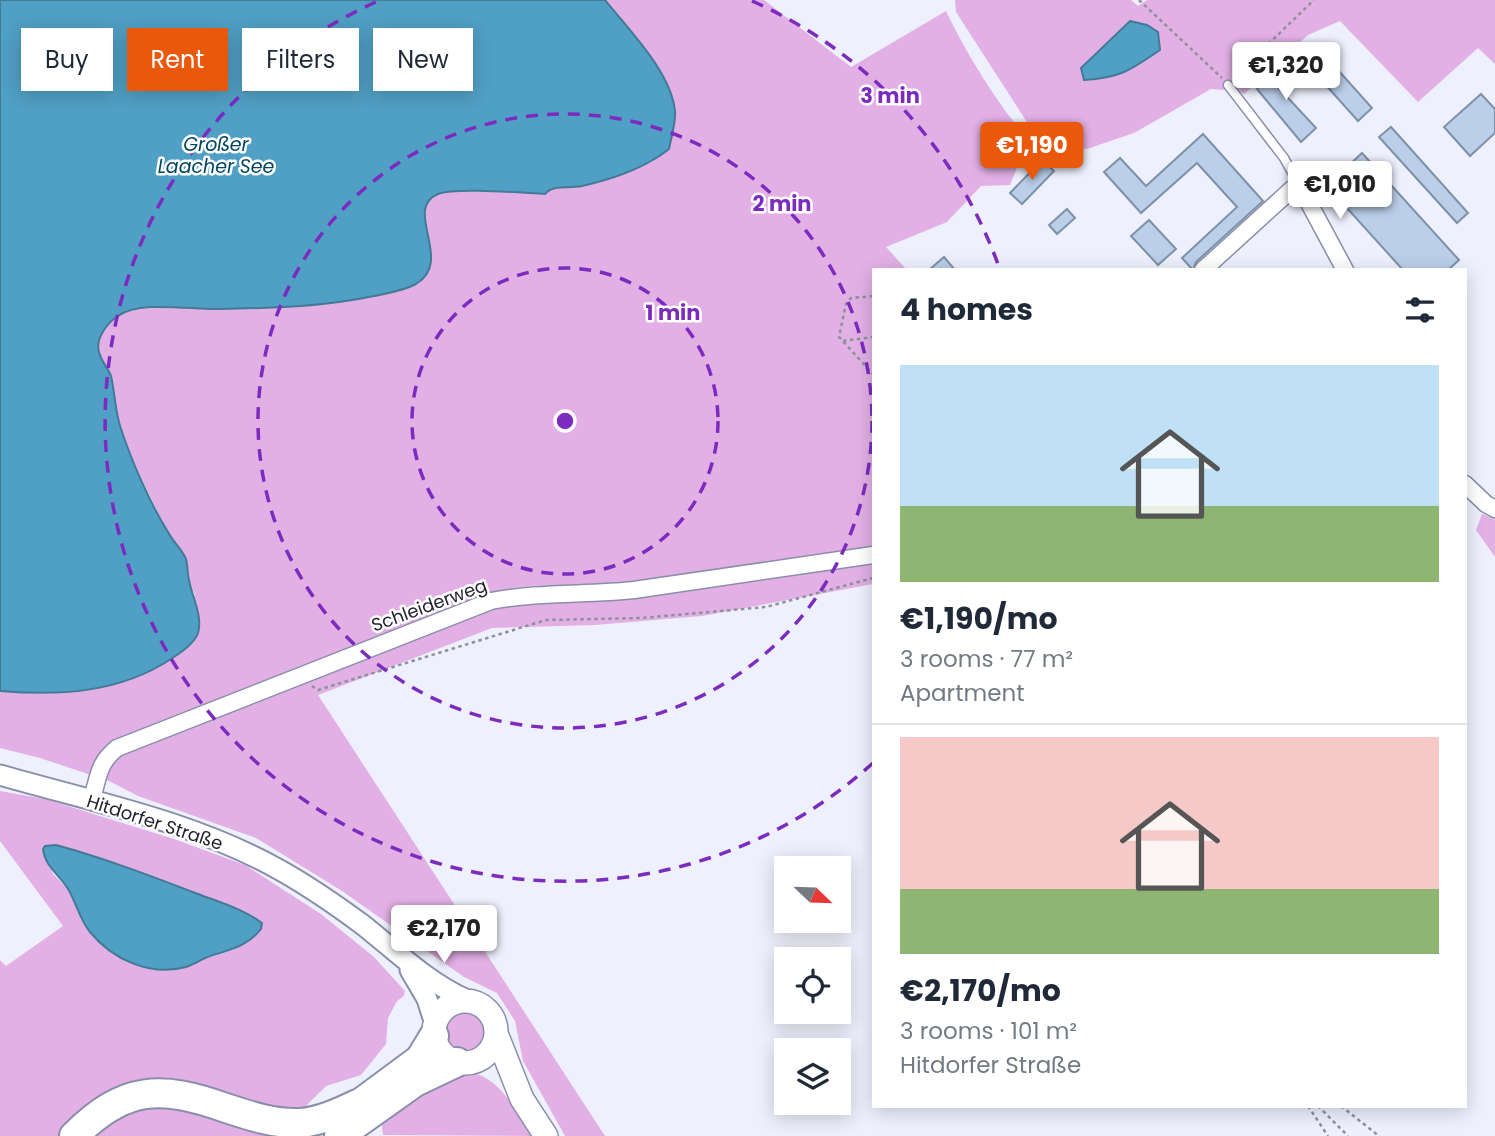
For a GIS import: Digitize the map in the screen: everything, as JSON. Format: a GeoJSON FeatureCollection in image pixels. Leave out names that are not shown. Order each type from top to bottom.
{"type":"FeatureCollection","features":[{"type":"Feature","properties":{"kind":"highway"},"geometry":{"type":"LineString","coordinates":[[339,1136],[420,1059],[435,1030]]}},
{"type":"Feature","properties":{"kind":"highway"},"geometry":{"type":"LineString","coordinates":[[314,1136],[415,1082],[465,1062]]}},
{"type":"Feature","properties":{"kind":"highway"},"geometry":{"type":"LineString","coordinates":[[74,1136],[103,1109],[132,1097],[161,1092],[192,1096],[247,1115],[299,1123],[324,1119],[373,1104]]}},
{"type":"Feature","properties":{"kind":"highway"},"geometry":{"type":"LineString","coordinates":[[373,1104],[378,1136]]}},
{"type":"Feature","properties":{"kind":"main road"},"geometry":{"type":"LineString","coordinates":[[522,1099],[493,1073],[442,1053],[435,1030],[443,1009],[458,1001],[467,1000],[477,1002],[492,1015],[497,1036],[522,1099],[546,1136]]}},
{"type":"Feature","properties":{"kind":"main road"},"geometry":{"type":"LineString","coordinates":[[465,1062],[489,1053],[497,1036]]}},
{"type":"Feature","properties":{"kind":"street"},"geometry":{"type":"LineString","coordinates":[[1205,268],[1292,189],[1302,190],[1344,268]]}},
{"type":"Feature","properties":{"kind":"street"},"geometry":{"type":"LineString","coordinates":[[1467,486],[1495,509]]}},
{"type":"Feature","properties":{"kind":"street","name":"Schleiderweg"},"geometry":{"type":"LineString","coordinates":[[92,801],[100,767],[117,748],[491,601],[528,594],[597,594],[634,590],[872,555]]}},
{"type":"Feature","properties":{"kind":"street","name":"Hitdorfer Straße"},"geometry":{"type":"LineString","coordinates":[[0,775],[201,833],[260,860],[346,913],[403,960],[441,987],[467,1000]]}},
{"type":"Feature","properties":{"kind":"street","name":"Hitdorfer Straße"},"geometry":{"type":"LineString","coordinates":[[403,960],[427,999],[435,1030]]}},
{"type":"Feature","properties":{"kind":"lane"},"geometry":{"type":"LineString","coordinates":[[1228,85],[1284,158],[1302,190]]}},
{"type":"Feature","properties":{"kind":"path"},"geometry":{"type":"LineString","coordinates":[[1139,0],[1228,85],[1236,74],[1314,0]]}},
{"type":"Feature","properties":{"kind":"path"},"geometry":{"type":"LineString","coordinates":[[872,296],[851,298],[846,304],[839,337],[872,373]]}},
{"type":"Feature","properties":{"kind":"path"},"geometry":{"type":"LineString","coordinates":[[843,341],[872,337]]}},
{"type":"Feature","properties":{"kind":"path"},"geometry":{"type":"LineString","coordinates":[[298,677],[318,690],[546,620],[640,618],[766,607],[872,578]]}},
{"type":"Feature","properties":{"kind":"path"},"geometry":{"type":"LineString","coordinates":[[1309,1108],[1328,1136]]}},
{"type":"Feature","properties":{"kind":"path"},"geometry":{"type":"LineString","coordinates":[[1320,1108],[1348,1136]]}},
{"type":"Feature","properties":{"kind":"path"},"geometry":{"type":"LineString","coordinates":[[1344,1108],[1379,1136]]}},
{"type":"Feature","properties":{"kind":"shaded area"},"geometry":{"type":"Polygon","coordinates":[[[605,0],[764,0],[851,67],[946,11],[983,78],[1028,140],[1010,185],[981,186],[947,222],[886,247],[905,268],[872,268],[872,584],[702,616],[595,625],[492,628],[318,695],[605,1136],[565,1136],[523,1061],[515,1021],[497,993],[464,977],[342,891],[256,838],[138,796],[109,781],[0,748],[0,691],[43,694],[195,595],[189,581],[187,561],[168,533],[120,427],[110,375],[98,351],[99,338],[108,325],[120,314],[137,309],[174,306],[215,309],[328,304],[355,300],[431,256],[423,212],[427,202],[435,195],[455,191],[545,194],[557,188],[600,181],[654,161],[655,63],[605,0]]]}},
{"type":"Feature","properties":{"kind":"shaded area"},"geometry":{"type":"Polygon","coordinates":[[[955,0],[1131,0],[1138,6],[1147,0],[1495,0],[1495,64],[1478,48],[1418,102],[1340,21],[1308,35],[1244,94],[1239,91],[1211,89],[1134,133],[1087,149],[1070,149],[1050,142],[1032,130],[956,12],[955,0]]]}},
{"type":"Feature","properties":{"kind":"shaded area"},"geometry":{"type":"Polygon","coordinates":[[[1482,514],[1495,519],[1495,557],[1476,530],[1482,514]]]}},
{"type":"Feature","properties":{"kind":"shaded area"},"geometry":{"type":"Polygon","coordinates":[[[0,791],[45,799],[174,839],[245,865],[321,914],[374,957],[405,991],[388,1018],[386,1044],[361,1075],[326,1086],[300,1112],[213,1095],[78,1116],[58,1136],[0,1136],[0,960],[6,966],[63,926],[0,841],[0,791]],[[56,845],[45,846],[43,849],[53,874],[67,888],[90,932],[140,966],[177,969],[195,964],[233,950],[250,939],[262,923],[247,914],[182,888],[56,845]]]}},
{"type":"Feature","properties":{"kind":"shaded area"},"geometry":{"type":"Polygon","coordinates":[[[464,1009],[480,1016],[487,1032],[480,1048],[464,1055],[448,1048],[441,1032],[448,1016],[464,1009]]]}},
{"type":"Feature","properties":{"kind":"shaded area"},"geometry":{"type":"Polygon","coordinates":[[[449,1073],[474,1073],[498,1087],[511,1102],[531,1136],[383,1135],[381,1118],[449,1073]]]}},
{"type":"Feature","properties":{"kind":"shaded area"},"geometry":{"type":"Polygon","coordinates":[[[156,1099],[300,1136],[83,1136],[156,1099]]]}},
{"type":"Feature","properties":{"kind":"water","name":"Großer Laacher See"},"geometry":{"type":"Polygon","coordinates":[[[0,0],[605,0],[637,38],[666,81],[675,111],[669,149],[639,168],[617,176],[582,186],[552,189],[545,194],[474,191],[438,194],[428,201],[425,211],[431,249],[427,274],[416,284],[390,293],[336,303],[297,306],[139,308],[118,316],[110,323],[100,337],[98,347],[111,376],[119,423],[148,495],[186,559],[198,613],[198,633],[187,648],[171,659],[131,679],[88,690],[67,692],[0,691],[0,0]]]}},
{"type":"Feature","properties":{"kind":"water"},"geometry":{"type":"Polygon","coordinates":[[[1130,21],[1147,25],[1158,32],[1160,50],[1125,72],[1084,80],[1081,68],[1130,21]]]}},
{"type":"Feature","properties":{"kind":"water"},"geometry":{"type":"Polygon","coordinates":[[[56,845],[231,906],[262,923],[261,929],[242,944],[186,967],[159,970],[133,963],[109,950],[87,927],[68,889],[49,866],[44,855],[45,846],[56,845]]]}},
{"type":"Feature","properties":{"kind":"building"},"geometry":{"type":"Polygon","coordinates":[[[1290,58],[1298,66],[1277,86],[1316,128],[1301,142],[1257,89],[1290,58]]]}},
{"type":"Feature","properties":{"kind":"building"},"geometry":{"type":"Polygon","coordinates":[[[1329,60],[1372,108],[1358,121],[1315,73],[1329,60]]]}},
{"type":"Feature","properties":{"kind":"building"},"geometry":{"type":"Polygon","coordinates":[[[1481,94],[1495,109],[1495,133],[1470,156],[1444,127],[1481,94]]]}},
{"type":"Feature","properties":{"kind":"building"},"geometry":{"type":"Polygon","coordinates":[[[1391,127],[1468,213],[1457,223],[1379,137],[1391,127]]]}},
{"type":"Feature","properties":{"kind":"building"},"geometry":{"type":"Polygon","coordinates":[[[1203,134],[1263,201],[1191,268],[1182,258],[1237,207],[1197,163],[1141,213],[1104,172],[1120,158],[1146,186],[1203,134]]]}},
{"type":"Feature","properties":{"kind":"building"},"geometry":{"type":"Polygon","coordinates":[[[1362,153],[1459,260],[1450,268],[1401,268],[1327,186],[1362,153]]]}},
{"type":"Feature","properties":{"kind":"building"},"geometry":{"type":"Polygon","coordinates":[[[1042,160],[1054,171],[1022,204],[1010,193],[1042,160]]]}},
{"type":"Feature","properties":{"kind":"building"},"geometry":{"type":"Polygon","coordinates":[[[1067,209],[1075,218],[1057,234],[1049,225],[1067,209]]]}},
{"type":"Feature","properties":{"kind":"building"},"geometry":{"type":"Polygon","coordinates":[[[1149,220],[1176,249],[1158,265],[1131,236],[1149,220]]]}},
{"type":"Feature","properties":{"kind":"building"},"geometry":{"type":"Polygon","coordinates":[[[944,257],[953,268],[931,268],[944,257]]]}}]}
